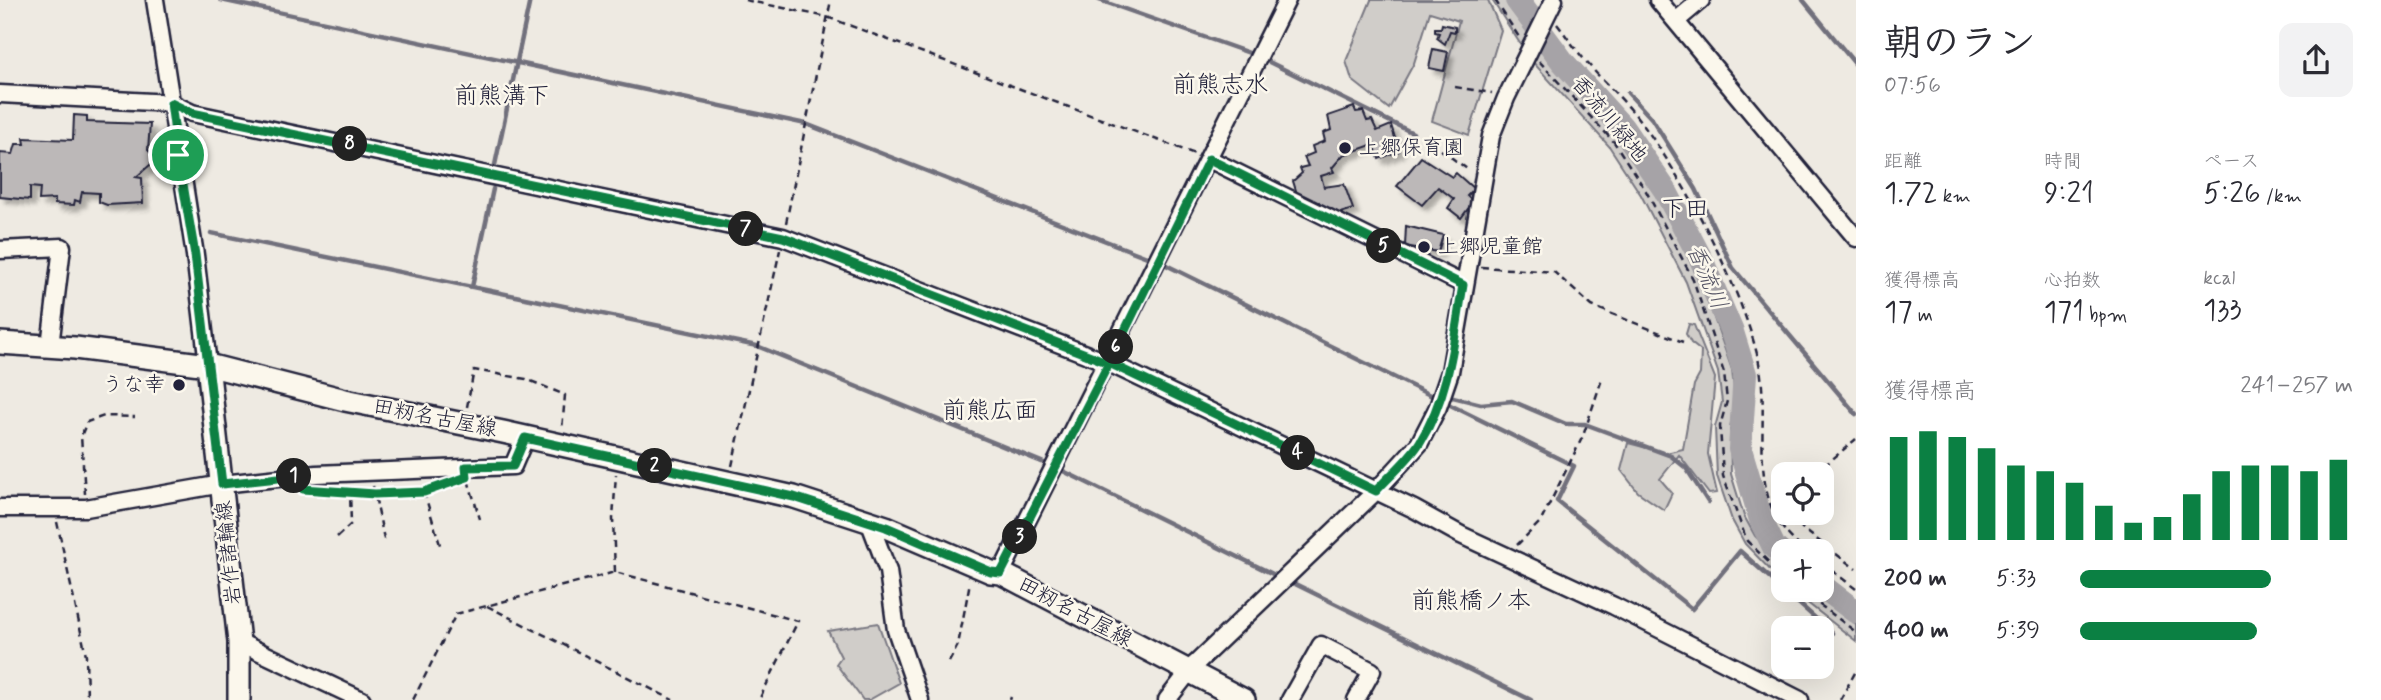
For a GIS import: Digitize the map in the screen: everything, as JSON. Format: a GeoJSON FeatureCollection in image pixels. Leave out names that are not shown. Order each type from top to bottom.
{"type":"FeatureCollection","features":[{"type":"Feature","properties":{"kind":"main road","name":"田籾名古屋線"},"geometry":{"type":"LineString","coordinates":[[0,343],[50,346],[208,365],[345,400],[794,497],[869,521],[991,572],[1001,573],[1244,700]]}},
{"type":"Feature","properties":{"kind":"main road","name":"岩作諸輪線"},"geometry":{"type":"LineString","coordinates":[[208,365],[239,642],[239,700]]}},
{"type":"Feature","properties":{"kind":"street"},"geometry":{"type":"LineString","coordinates":[[155,0],[208,365]]}},
{"type":"Feature","properties":{"kind":"street"},"geometry":{"type":"LineString","coordinates":[[1001,573],[1109,363],[1287,0]]}},
{"type":"Feature","properties":{"kind":"street"},"geometry":{"type":"LineString","coordinates":[[1658,0],[1856,238]]}},
{"type":"Feature","properties":{"kind":"street"},"geometry":{"type":"LineString","coordinates":[[1676,21],[1701,0]]}},
{"type":"Feature","properties":{"kind":"street"},"geometry":{"type":"LineString","coordinates":[[1167,700],[1188,671],[1376,491],[1419,444],[1438,407],[1450,372],[1481,179],[1491,136],[1548,10]]}},
{"type":"Feature","properties":{"kind":"street"},"geometry":{"type":"LineString","coordinates":[[0,94],[171,103],[192,113],[783,237],[1109,363],[1800,700]]}},
{"type":"Feature","properties":{"kind":"street"},"geometry":{"type":"LineString","coordinates":[[1209,159],[1463,285]]}},
{"type":"Feature","properties":{"kind":"street"},"geometry":{"type":"LineString","coordinates":[[0,250],[62,247],[50,346]]}},
{"type":"Feature","properties":{"kind":"street"},"geometry":{"type":"LineString","coordinates":[[0,508],[86,508],[222,484],[297,476],[513,466],[525,438]]}},
{"type":"Feature","properties":{"kind":"street"},"geometry":{"type":"LineString","coordinates":[[869,521],[888,572],[896,630],[920,700]]}},
{"type":"Feature","properties":{"kind":"street"},"geometry":{"type":"LineString","coordinates":[[239,642],[362,700]]}},
{"type":"Feature","properties":{"kind":"street"},"geometry":{"type":"LineString","coordinates":[[1290,700],[1321,645],[1373,671],[1356,700]]}},
{"type":"Feature","properties":{"kind":"path"},"geometry":{"type":"LineString","coordinates":[[745,0],[827,17],[1209,159]]}},
{"type":"Feature","properties":{"kind":"path"},"geometry":{"type":"LineString","coordinates":[[728,483],[760,350],[831,0]]}},
{"type":"Feature","properties":{"kind":"path","name":"香流川緑地"},"geometry":{"type":"LineString","coordinates":[[1495,0],[1528,50],[1614,142],[1646,191],[1693,279],[1724,373],[1727,401],[1720,426],[1723,476],[1747,541],[1771,564]]}},
{"type":"Feature","properties":{"kind":"path"},"geometry":{"type":"LineString","coordinates":[[1548,10],[1654,141],[1676,175],[1739,303],[1757,352],[1763,385],[1760,451],[1776,522],[1790,539]]}},
{"type":"Feature","properties":{"kind":"path"},"geometry":{"type":"LineString","coordinates":[[1455,87],[1476,88],[1506,98]]}},
{"type":"Feature","properties":{"kind":"path"},"geometry":{"type":"LineString","coordinates":[[1441,150],[1481,179]]}},
{"type":"Feature","properties":{"kind":"path"},"geometry":{"type":"LineString","coordinates":[[1467,266],[1554,272],[1592,306],[1683,342]]}},
{"type":"Feature","properties":{"kind":"path"},"geometry":{"type":"LineString","coordinates":[[463,424],[474,370],[526,379],[565,395],[560,445]]}},
{"type":"Feature","properties":{"kind":"path"},"geometry":{"type":"LineString","coordinates":[[1507,555],[1541,521],[1583,436],[1602,379]]}},
{"type":"Feature","properties":{"kind":"path"},"geometry":{"type":"LineString","coordinates":[[86,508],[81,436],[87,422],[104,416],[135,416]]}},
{"type":"Feature","properties":{"kind":"path"},"geometry":{"type":"LineString","coordinates":[[1829,462],[1856,439]]}},
{"type":"Feature","properties":{"kind":"path"},"geometry":{"type":"LineString","coordinates":[[615,572],[613,519],[618,457]]}},
{"type":"Feature","properties":{"kind":"path"},"geometry":{"type":"LineString","coordinates":[[466,467],[480,519]]}},
{"type":"Feature","properties":{"kind":"path"},"geometry":{"type":"LineString","coordinates":[[372,472],[385,544]]}},
{"type":"Feature","properties":{"kind":"path"},"geometry":{"type":"LineString","coordinates":[[297,476],[303,489],[375,494],[424,492],[441,484]]}},
{"type":"Feature","properties":{"kind":"path"},"geometry":{"type":"LineString","coordinates":[[337,537],[351,524],[350,492]]}},
{"type":"Feature","properties":{"kind":"path"},"geometry":{"type":"LineString","coordinates":[[424,492],[441,548]]}},
{"type":"Feature","properties":{"kind":"path"},"geometry":{"type":"LineString","coordinates":[[54,508],[86,655],[87,700]]}},
{"type":"Feature","properties":{"kind":"path"},"geometry":{"type":"LineString","coordinates":[[1800,525],[1856,569]]}},
{"type":"Feature","properties":{"kind":"path"},"geometry":{"type":"LineString","coordinates":[[949,662],[958,645],[970,589],[970,562]]}},
{"type":"Feature","properties":{"kind":"path"},"geometry":{"type":"LineString","coordinates":[[413,700],[456,614],[615,572],[797,621],[759,700]]}},
{"type":"Feature","properties":{"kind":"path"},"geometry":{"type":"LineString","coordinates":[[1834,572],[1856,589]]}},
{"type":"Feature","properties":{"kind":"path"},"geometry":{"type":"LineString","coordinates":[[1816,602],[1856,632]]}},
{"type":"Feature","properties":{"kind":"path"},"geometry":{"type":"LineString","coordinates":[[487,606],[673,700]]}},
{"type":"Feature","properties":{"kind":"path"},"geometry":{"type":"LineString","coordinates":[[1840,700],[1856,671]]}},
{"type":"Feature","properties":{"kind":"shaded area"},"geometry":{"type":"Polygon","coordinates":[[[1371,0],[1488,0],[1501,30],[1469,135],[1432,121],[1459,21],[1430,12],[1414,63],[1389,109],[1352,80],[1346,61],[1371,0]]]}},
{"type":"Feature","properties":{"kind":"shaded area"},"geometry":{"type":"Polygon","coordinates":[[[1492,0],[1506,0],[1540,46],[1619,137],[1653,188],[1700,278],[1732,370],[1735,400],[1730,428],[1731,474],[1744,516],[1755,536],[1771,552],[1771,571],[1745,544],[1732,520],[1717,476],[1715,427],[1722,402],[1718,372],[1686,282],[1641,195],[1609,146],[1530,59],[1492,0]]]}},
{"type":"Feature","properties":{"kind":"shaded area"},"geometry":{"type":"Polygon","coordinates":[[[1689,324],[1694,325],[1715,378],[1708,454],[1717,493],[1709,494],[1679,455],[1660,479],[1672,493],[1664,510],[1638,492],[1621,470],[1628,443],[1666,453],[1683,449],[1694,385],[1700,374],[1701,351],[1691,343],[1686,334],[1689,324]]]}},
{"type":"Feature","properties":{"kind":"shaded area"},"geometry":{"type":"Polygon","coordinates":[[[1806,602],[1827,602],[1856,624],[1856,641],[1834,624],[1834,616],[1824,616],[1806,602]]]}},
{"type":"Feature","properties":{"kind":"shaded area"},"geometry":{"type":"Polygon","coordinates":[[[878,623],[899,683],[869,700],[863,700],[836,664],[841,657],[828,631],[878,623]]]}},
{"type":"Feature","properties":{"kind":"building"},"geometry":{"type":"Polygon","coordinates":[[[1442,24],[1455,27],[1455,32],[1450,31],[1445,44],[1437,38],[1439,33],[1435,32],[1435,28],[1441,28],[1442,24]]]}},
{"type":"Feature","properties":{"kind":"building"},"geometry":{"type":"Polygon","coordinates":[[[1433,49],[1448,52],[1444,71],[1429,68],[1433,49]]]}},
{"type":"Feature","properties":{"kind":"building"},"geometry":{"type":"Polygon","coordinates":[[[1354,107],[1356,112],[1363,111],[1367,121],[1372,120],[1377,131],[1391,125],[1399,151],[1379,159],[1374,144],[1343,155],[1332,168],[1334,172],[1321,176],[1324,187],[1344,184],[1353,209],[1334,215],[1330,208],[1321,210],[1319,202],[1311,205],[1308,198],[1298,197],[1293,181],[1302,173],[1300,168],[1308,166],[1304,157],[1314,153],[1312,146],[1325,141],[1323,133],[1331,130],[1328,116],[1354,107]]]}},
{"type":"Feature","properties":{"kind":"building"},"geometry":{"type":"Polygon","coordinates":[[[74,115],[87,116],[87,122],[150,124],[148,150],[157,159],[136,177],[142,178],[143,203],[107,205],[99,202],[99,193],[82,192],[80,202],[75,200],[74,205],[55,204],[55,199],[39,200],[40,188],[30,187],[30,200],[0,197],[0,153],[13,154],[16,144],[25,144],[24,138],[73,140],[74,115]]]}},
{"type":"Feature","properties":{"kind":"building"},"geometry":{"type":"Polygon","coordinates":[[[1421,157],[1452,177],[1456,173],[1474,189],[1467,196],[1472,201],[1461,218],[1448,208],[1454,199],[1438,187],[1422,205],[1397,186],[1421,157]]]}},
{"type":"Feature","properties":{"kind":"building"},"geometry":{"type":"Polygon","coordinates":[[[1406,226],[1443,235],[1438,252],[1405,246],[1406,226]]]}},
{"type":"Feature","properties":{"kind":"waterway"},"geometry":{"type":"LineString","coordinates":[[221,0],[806,124],[1152,259]]}},
{"type":"Feature","properties":{"kind":"waterway"},"geometry":{"type":"LineString","coordinates":[[495,165],[530,0]]}},
{"type":"Feature","properties":{"kind":"waterway"},"geometry":{"type":"LineString","coordinates":[[1099,0],[1255,55]]}},
{"type":"Feature","properties":{"kind":"waterway","name":"香流川"},"geometry":{"type":"LineString","coordinates":[[1517,0],[1563,62],[1622,127],[1665,190],[1701,259],[1732,332],[1745,374],[1740,449],[1761,520],[1771,541]]}},
{"type":"Feature","properties":{"kind":"waterway"},"geometry":{"type":"LineString","coordinates":[[1803,0],[1856,65]]}},
{"type":"Feature","properties":{"kind":"waterway"},"geometry":{"type":"LineString","coordinates":[[1263,59],[1413,133]]}},
{"type":"Feature","properties":{"kind":"waterway"},"geometry":{"type":"LineString","coordinates":[[1628,93],[1652,119],[1696,189],[1733,268],[1856,414]]}},
{"type":"Feature","properties":{"kind":"waterway"},"geometry":{"type":"LineString","coordinates":[[472,287],[493,189]]}},
{"type":"Feature","properties":{"kind":"waterway"},"geometry":{"type":"LineString","coordinates":[[211,233],[757,346],[1049,465]]}},
{"type":"Feature","properties":{"kind":"waterway"},"geometry":{"type":"LineString","coordinates":[[1160,262],[1574,466],[1557,501],[1692,609],[1740,551],[1813,616]]}},
{"type":"Feature","properties":{"kind":"waterway"},"geometry":{"type":"LineString","coordinates":[[1444,400],[1453,397],[1481,404],[1512,401],[1566,424],[1585,424],[1671,456],[1686,468],[1708,502]]}},
{"type":"Feature","properties":{"kind":"waterway"},"geometry":{"type":"LineString","coordinates":[[1057,468],[1279,577]]}},
{"type":"Feature","properties":{"kind":"waterway"},"geometry":{"type":"LineString","coordinates":[[1287,580],[1531,700]]}},
{"type":"Feature","properties":{"kind":"waterway","name":"香流川"},"geometry":{"type":"LineString","coordinates":[[1834,595],[1856,612]]}},
{"type":"Feature","properties":{"kind":"place","name":"上郷保育園"},"geometry":{"type":"Point","coordinates":[1345,148]}},
{"type":"Feature","properties":{"kind":"place","name":"上郷児童館"},"geometry":{"type":"Point","coordinates":[1424,247]}},
{"type":"Feature","properties":{"kind":"place","name":"うな幸"},"geometry":{"type":"Point","coordinates":[179,385]}},
{"type":"Feature","properties":{"kind":"district","name":"前熊志水"},"geometry":{"type":"Point","coordinates":[1220,85]}},
{"type":"Feature","properties":{"kind":"district","name":"前熊溝下"},"geometry":{"type":"Point","coordinates":[502,96]}},
{"type":"Feature","properties":{"kind":"district","name":"下田"},"geometry":{"type":"Point","coordinates":[1685,209]}},
{"type":"Feature","properties":{"kind":"district","name":"前熊広面"},"geometry":{"type":"Point","coordinates":[990,411]}},
{"type":"Feature","properties":{"kind":"district","name":"前熊橋ノ本"},"geometry":{"type":"Point","coordinates":[1471,601]}},
{"type":"Feature","properties":{"kind":"route"},"geometry":{"type":"LineString","coordinates":[[178,155],[171,103],[192,113],[323,138],[783,237],[1109,363],[1209,159],[1463,285],[1450,372],[1438,407],[1419,444],[1376,491],[1109,363],[1001,573],[991,572],[886,527],[794,497],[525,438],[513,466],[466,467],[467,477],[429,488],[424,492],[375,494],[303,489],[297,476],[222,484],[195,255],[178,155]]}}]}
